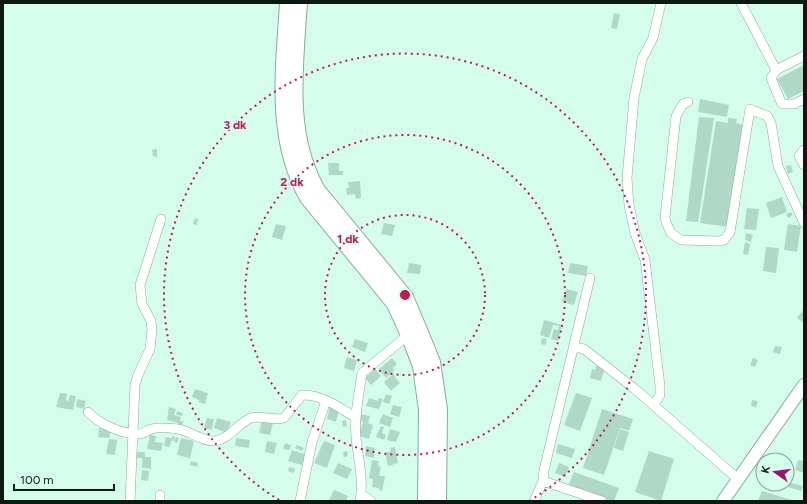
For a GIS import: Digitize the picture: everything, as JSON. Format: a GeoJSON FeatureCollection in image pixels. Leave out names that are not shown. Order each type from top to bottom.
{"type":"FeatureCollection","features":[{"type":"Feature","properties":{"kind":"highway"},"geometry":{"type":"LineString","coordinates":[[287,3],[282,106],[283,128],[293,169],[307,198],[394,304],[408,335],[420,366],[426,410],[425,501]]}},
{"type":"Feature","properties":{"kind":"highway"},"geometry":{"type":"LineString","coordinates":[[300,3],[296,106],[297,127],[304,160],[309,175],[318,190],[406,297],[433,362],[440,409],[439,501]]}},
{"type":"Feature","properties":{"kind":"main road"},"geometry":{"type":"LineString","coordinates":[[723,501],[804,385]]}},
{"type":"Feature","properties":{"kind":"street"},"geometry":{"type":"LineString","coordinates":[[654,405],[660,395],[660,386],[644,260],[635,233],[629,205],[627,178],[634,98],[642,59],[653,38],[661,3]]}},
{"type":"Feature","properties":{"kind":"street"},"geometry":{"type":"LineString","coordinates":[[741,3],[776,70]]}},
{"type":"Feature","properties":{"kind":"street"},"geometry":{"type":"LineString","coordinates":[[804,56],[776,70],[771,78],[781,102],[788,106],[804,99]]}},
{"type":"Feature","properties":{"kind":"street"},"geometry":{"type":"LineString","coordinates":[[688,102],[683,104],[676,116],[664,217],[671,233],[681,240],[719,241],[724,240],[727,237],[730,232],[750,109],[766,116],[771,123],[778,166],[804,223]]}},
{"type":"Feature","properties":{"kind":"street"},"geometry":{"type":"LineString","coordinates":[[804,150],[799,156],[804,165]]}},
{"type":"Feature","properties":{"kind":"street"},"geometry":{"type":"LineString","coordinates":[[130,501],[135,385],[150,349],[152,330],[151,322],[142,304],[140,285],[161,219]]}},
{"type":"Feature","properties":{"kind":"street"},"geometry":{"type":"LineString","coordinates":[[534,501],[543,481],[544,470],[590,278]]}},
{"type":"Feature","properties":{"kind":"street"},"geometry":{"type":"LineString","coordinates":[[371,501],[361,498],[361,467],[356,437],[355,417],[362,373],[408,335]]}},
{"type":"Feature","properties":{"kind":"street"},"geometry":{"type":"LineString","coordinates":[[574,347],[584,349],[654,405],[739,480]]}},
{"type":"Feature","properties":{"kind":"street"},"geometry":{"type":"LineString","coordinates":[[88,412],[92,416],[119,431],[137,434],[155,428],[175,428],[187,430],[206,440],[215,441],[224,438],[245,421],[253,418],[284,418],[302,395],[313,396],[326,401],[355,417]]}},
{"type":"Feature","properties":{"kind":"street"},"geometry":{"type":"LineString","coordinates":[[300,501],[312,442],[326,401]]}},
{"type":"Feature","properties":{"kind":"street"},"geometry":{"type":"LineString","coordinates":[[543,481],[580,497],[602,501]]}},
{"type":"Feature","properties":{"kind":"building"},"geometry":{"type":"Polygon","coordinates":[[[614,13],[620,14],[617,29],[611,28],[614,13]]]}},
{"type":"Feature","properties":{"kind":"building"},"geometry":{"type":"Polygon","coordinates":[[[804,65],[804,91],[788,99],[777,79],[804,65]]]}},
{"type":"Feature","properties":{"kind":"building"},"geometry":{"type":"Polygon","coordinates":[[[700,99],[729,105],[727,117],[698,112],[700,99]]]}},
{"type":"Feature","properties":{"kind":"building"},"geometry":{"type":"Polygon","coordinates":[[[699,117],[714,118],[698,222],[686,221],[699,117]]]}},
{"type":"Feature","properties":{"kind":"building"},"geometry":{"type":"Polygon","coordinates":[[[728,118],[737,119],[736,123],[744,125],[728,227],[700,223],[716,121],[728,123],[728,118]]]}},
{"type":"Feature","properties":{"kind":"building"},"geometry":{"type":"Polygon","coordinates":[[[157,149],[157,157],[153,156],[152,150],[157,149]]]}},
{"type":"Feature","properties":{"kind":"building"},"geometry":{"type":"Polygon","coordinates":[[[328,163],[339,163],[339,171],[343,171],[343,175],[329,175],[328,163]]]}},
{"type":"Feature","properties":{"kind":"building"},"geometry":{"type":"Polygon","coordinates":[[[791,165],[793,172],[788,174],[786,166],[791,165]]]}},
{"type":"Feature","properties":{"kind":"building"},"geometry":{"type":"Polygon","coordinates":[[[360,181],[361,198],[356,199],[355,194],[347,195],[346,188],[349,188],[348,182],[360,181]]]}},
{"type":"Feature","properties":{"kind":"building"},"geometry":{"type":"Polygon","coordinates":[[[782,197],[787,212],[771,218],[766,203],[782,197]]]}},
{"type":"Feature","properties":{"kind":"building"},"geometry":{"type":"Polygon","coordinates":[[[747,208],[759,209],[756,230],[744,229],[747,208]]]}},
{"type":"Feature","properties":{"kind":"building"},"geometry":{"type":"Polygon","coordinates":[[[791,212],[793,215],[788,218],[786,214],[791,212]]]}},
{"type":"Feature","properties":{"kind":"building"},"geometry":{"type":"Polygon","coordinates":[[[195,218],[198,219],[197,225],[193,224],[195,218]]]}},
{"type":"Feature","properties":{"kind":"building"},"geometry":{"type":"Polygon","coordinates":[[[384,223],[395,225],[392,236],[381,234],[384,223]]]}},
{"type":"Feature","properties":{"kind":"building"},"geometry":{"type":"Polygon","coordinates":[[[276,224],[286,226],[282,240],[272,237],[276,224]]]}},
{"type":"Feature","properties":{"kind":"building"},"geometry":{"type":"Polygon","coordinates":[[[788,224],[801,226],[797,252],[784,250],[788,224]]]}},
{"type":"Feature","properties":{"kind":"building"},"geometry":{"type":"Polygon","coordinates":[[[746,233],[753,235],[751,242],[745,240],[746,233]]]}},
{"type":"Feature","properties":{"kind":"building"},"geometry":{"type":"Polygon","coordinates":[[[745,242],[750,244],[748,255],[743,254],[745,242]]]}},
{"type":"Feature","properties":{"kind":"building"},"geometry":{"type":"Polygon","coordinates":[[[766,247],[779,248],[776,273],[763,271],[766,247]]]}},
{"type":"Feature","properties":{"kind":"building"},"geometry":{"type":"Polygon","coordinates":[[[409,263],[421,265],[420,274],[407,273],[409,263]]]}},
{"type":"Feature","properties":{"kind":"building"},"geometry":{"type":"Polygon","coordinates":[[[570,263],[588,266],[586,276],[568,273],[570,263]]]}},
{"type":"Feature","properties":{"kind":"building"},"geometry":{"type":"Polygon","coordinates":[[[566,289],[578,292],[574,305],[562,302],[566,289]]]}},
{"type":"Feature","properties":{"kind":"building"},"geometry":{"type":"Polygon","coordinates":[[[804,309],[804,323],[797,318],[804,309]]]}},
{"type":"Feature","properties":{"kind":"building"},"geometry":{"type":"Polygon","coordinates":[[[544,320],[562,325],[558,341],[551,339],[554,329],[558,330],[559,326],[553,325],[549,338],[540,335],[544,320]]]}},
{"type":"Feature","properties":{"kind":"building"},"geometry":{"type":"Polygon","coordinates":[[[542,338],[547,339],[545,345],[541,344],[542,338]]]}},
{"type":"Feature","properties":{"kind":"building"},"geometry":{"type":"Polygon","coordinates":[[[355,339],[368,343],[365,352],[352,347],[355,339]]]}},
{"type":"Feature","properties":{"kind":"building"},"geometry":{"type":"Polygon","coordinates":[[[775,346],[782,347],[780,354],[773,352],[775,346]]]}},
{"type":"Feature","properties":{"kind":"building"},"geometry":{"type":"Polygon","coordinates":[[[347,357],[357,360],[354,371],[344,368],[347,357]]]}},
{"type":"Feature","properties":{"kind":"building"},"geometry":{"type":"Polygon","coordinates":[[[392,358],[397,364],[393,368],[395,370],[386,378],[379,369],[392,358]]]}},
{"type":"Feature","properties":{"kind":"building"},"geometry":{"type":"Polygon","coordinates":[[[753,358],[758,360],[755,367],[750,365],[753,358]]]}},
{"type":"Feature","properties":{"kind":"building"},"geometry":{"type":"Polygon","coordinates":[[[596,366],[605,368],[601,381],[590,378],[592,369],[595,370],[596,366]]]}},
{"type":"Feature","properties":{"kind":"building"},"geometry":{"type":"Polygon","coordinates":[[[375,369],[381,376],[371,385],[365,378],[375,369]]]}},
{"type":"Feature","properties":{"kind":"building"},"geometry":{"type":"Polygon","coordinates":[[[393,374],[400,383],[391,391],[384,382],[393,374]]]}},
{"type":"Feature","properties":{"kind":"building"},"geometry":{"type":"Polygon","coordinates":[[[195,389],[208,393],[205,404],[192,397],[195,389]]]}},
{"type":"Feature","properties":{"kind":"building"},"geometry":{"type":"Polygon","coordinates":[[[60,393],[67,394],[66,400],[68,401],[70,395],[76,396],[73,410],[56,407],[60,393]]]}},
{"type":"Feature","properties":{"kind":"building"},"geometry":{"type":"Polygon","coordinates":[[[576,393],[592,398],[580,431],[564,425],[576,393]]]}},
{"type":"Feature","properties":{"kind":"building"},"geometry":{"type":"Polygon","coordinates":[[[386,394],[392,396],[389,404],[383,402],[386,394]]]}},
{"type":"Feature","properties":{"kind":"building"},"geometry":{"type":"Polygon","coordinates":[[[369,398],[378,401],[379,398],[383,399],[379,409],[366,406],[369,398]]]}},
{"type":"Feature","properties":{"kind":"building"},"geometry":{"type":"Polygon","coordinates":[[[77,399],[86,401],[84,409],[76,407],[77,399]]]}},
{"type":"Feature","properties":{"kind":"building"},"geometry":{"type":"Polygon","coordinates":[[[752,400],[758,401],[756,407],[751,406],[752,400]]]}},
{"type":"Feature","properties":{"kind":"building"},"geometry":{"type":"Polygon","coordinates":[[[393,405],[402,407],[399,417],[390,414],[393,405]]]}},
{"type":"Feature","properties":{"kind":"building"},"geometry":{"type":"Polygon","coordinates":[[[169,407],[176,409],[174,415],[181,417],[180,421],[183,421],[182,426],[177,425],[178,423],[167,420],[169,407]]]}},
{"type":"Feature","properties":{"kind":"building"},"geometry":{"type":"Polygon","coordinates":[[[330,407],[339,410],[336,422],[327,419],[330,407]]]}},
{"type":"Feature","properties":{"kind":"building"},"geometry":{"type":"Polygon","coordinates":[[[602,409],[633,419],[629,431],[620,428],[604,475],[583,468],[602,409]]]}},
{"type":"Feature","properties":{"kind":"building"},"geometry":{"type":"Polygon","coordinates":[[[177,411],[183,413],[182,416],[176,415],[177,411]]]}},
{"type":"Feature","properties":{"kind":"building"},"geometry":{"type":"Polygon","coordinates":[[[360,414],[370,416],[368,423],[373,425],[369,439],[359,436],[363,422],[358,420],[360,414]]]}},
{"type":"Feature","properties":{"kind":"building"},"geometry":{"type":"Polygon","coordinates":[[[383,414],[393,418],[390,427],[379,423],[383,414]]]}},
{"type":"Feature","properties":{"kind":"building"},"geometry":{"type":"Polygon","coordinates":[[[207,418],[214,419],[212,430],[204,428],[207,418]]]}},
{"type":"Feature","properties":{"kind":"building"},"geometry":{"type":"Polygon","coordinates":[[[217,418],[231,422],[227,433],[214,428],[217,418]]]}},
{"type":"Feature","properties":{"kind":"building"},"geometry":{"type":"Polygon","coordinates":[[[346,420],[347,426],[343,427],[342,421],[346,420]]]}},
{"type":"Feature","properties":{"kind":"building"},"geometry":{"type":"Polygon","coordinates":[[[262,421],[273,423],[270,435],[259,433],[262,421]]]}},
{"type":"Feature","properties":{"kind":"building"},"geometry":{"type":"Polygon","coordinates":[[[381,426],[384,427],[382,433],[386,435],[384,440],[376,437],[381,426]]]}},
{"type":"Feature","properties":{"kind":"building"},"geometry":{"type":"Polygon","coordinates":[[[99,428],[111,430],[109,438],[98,437],[99,428]]]}},
{"type":"Feature","properties":{"kind":"building"},"geometry":{"type":"Polygon","coordinates":[[[390,429],[400,432],[396,442],[387,440],[390,429]]]}},
{"type":"Feature","properties":{"kind":"building"},"geometry":{"type":"Polygon","coordinates":[[[620,429],[629,432],[623,451],[614,448],[620,429]]]}},
{"type":"Feature","properties":{"kind":"building"},"geometry":{"type":"Polygon","coordinates":[[[150,435],[156,436],[155,442],[163,443],[161,451],[147,449],[150,435]]]}},
{"type":"Feature","properties":{"kind":"building"},"geometry":{"type":"Polygon","coordinates":[[[172,436],[175,437],[174,441],[171,441],[170,447],[164,446],[166,437],[172,438],[172,436]]]}},
{"type":"Feature","properties":{"kind":"building"},"geometry":{"type":"Polygon","coordinates":[[[176,437],[179,438],[177,443],[174,442],[176,437]]]}},
{"type":"Feature","properties":{"kind":"building"},"geometry":{"type":"Polygon","coordinates":[[[181,438],[194,441],[190,458],[177,455],[181,438]]]}},
{"type":"Feature","properties":{"kind":"building"},"geometry":{"type":"Polygon","coordinates":[[[236,438],[250,440],[249,448],[235,446],[236,438]]]}},
{"type":"Feature","properties":{"kind":"building"},"geometry":{"type":"Polygon","coordinates":[[[109,439],[117,440],[115,455],[106,454],[109,439]]]}},
{"type":"Feature","properties":{"kind":"building"},"geometry":{"type":"Polygon","coordinates":[[[267,441],[277,443],[274,454],[265,452],[267,441]]]}},
{"type":"Feature","properties":{"kind":"building"},"geometry":{"type":"Polygon","coordinates":[[[324,441],[335,445],[327,468],[314,463],[324,441]]]}},
{"type":"Feature","properties":{"kind":"building"},"geometry":{"type":"Polygon","coordinates":[[[285,443],[291,445],[290,450],[283,449],[285,443]]]}},
{"type":"Feature","properties":{"kind":"building"},"geometry":{"type":"Polygon","coordinates":[[[558,444],[575,449],[572,458],[556,453],[558,444]]]}},
{"type":"Feature","properties":{"kind":"building"},"geometry":{"type":"Polygon","coordinates":[[[297,445],[304,448],[302,451],[295,448],[297,445]]]}},
{"type":"Feature","properties":{"kind":"building"},"geometry":{"type":"Polygon","coordinates":[[[366,446],[375,448],[374,458],[365,456],[366,446]]]}},
{"type":"Feature","properties":{"kind":"building"},"geometry":{"type":"Polygon","coordinates":[[[395,447],[398,463],[388,466],[385,453],[391,451],[390,448],[395,447]]]}},
{"type":"Feature","properties":{"kind":"building"},"geometry":{"type":"Polygon","coordinates":[[[292,450],[305,454],[302,465],[288,461],[292,450]]]}},
{"type":"Feature","properties":{"kind":"building"},"geometry":{"type":"Polygon","coordinates":[[[347,451],[348,456],[344,457],[343,452],[347,451]]]}},
{"type":"Feature","properties":{"kind":"building"},"geometry":{"type":"Polygon","coordinates":[[[649,451],[674,459],[661,501],[635,492],[649,451]]]}},
{"type":"Feature","properties":{"kind":"building"},"geometry":{"type":"Polygon","coordinates":[[[134,452],[145,452],[145,457],[151,457],[151,469],[142,468],[142,458],[134,458],[134,452]]]}},
{"type":"Feature","properties":{"kind":"building"},"geometry":{"type":"Polygon","coordinates":[[[372,460],[379,461],[378,466],[381,467],[379,476],[385,476],[382,491],[379,490],[379,488],[372,487],[373,479],[369,478],[372,460]]]}},
{"type":"Feature","properties":{"kind":"building"},"geometry":{"type":"Polygon","coordinates":[[[798,460],[804,461],[804,473],[795,470],[798,460]]]}},
{"type":"Feature","properties":{"kind":"building"},"geometry":{"type":"Polygon","coordinates":[[[191,461],[198,463],[197,467],[190,465],[191,461]]]}},
{"type":"Feature","properties":{"kind":"building"},"geometry":{"type":"Polygon","coordinates":[[[338,463],[352,469],[347,479],[333,473],[338,463]]]}},
{"type":"Feature","properties":{"kind":"building"},"geometry":{"type":"Polygon","coordinates":[[[559,463],[569,467],[565,477],[555,473],[559,463]]]}},
{"type":"Feature","properties":{"kind":"building"},"geometry":{"type":"Polygon","coordinates":[[[289,467],[295,468],[294,473],[288,471],[289,467]]]}},
{"type":"Feature","properties":{"kind":"building"},"geometry":{"type":"Polygon","coordinates":[[[142,470],[149,471],[148,481],[141,480],[142,470]]]}},
{"type":"Feature","properties":{"kind":"building"},"geometry":{"type":"Polygon","coordinates":[[[574,472],[619,488],[614,501],[609,501],[568,486],[574,472]]]}},
{"type":"Feature","properties":{"kind":"building"},"geometry":{"type":"Polygon","coordinates":[[[795,484],[803,486],[801,491],[795,489],[795,484]]]}},
{"type":"Feature","properties":{"kind":"building"},"geometry":{"type":"Polygon","coordinates":[[[334,490],[348,496],[346,501],[329,500],[334,490]]]}},
{"type":"Feature","properties":{"kind":"building"},"geometry":{"type":"Polygon","coordinates":[[[762,492],[765,492],[795,501],[758,501],[762,492]]]}}]}
